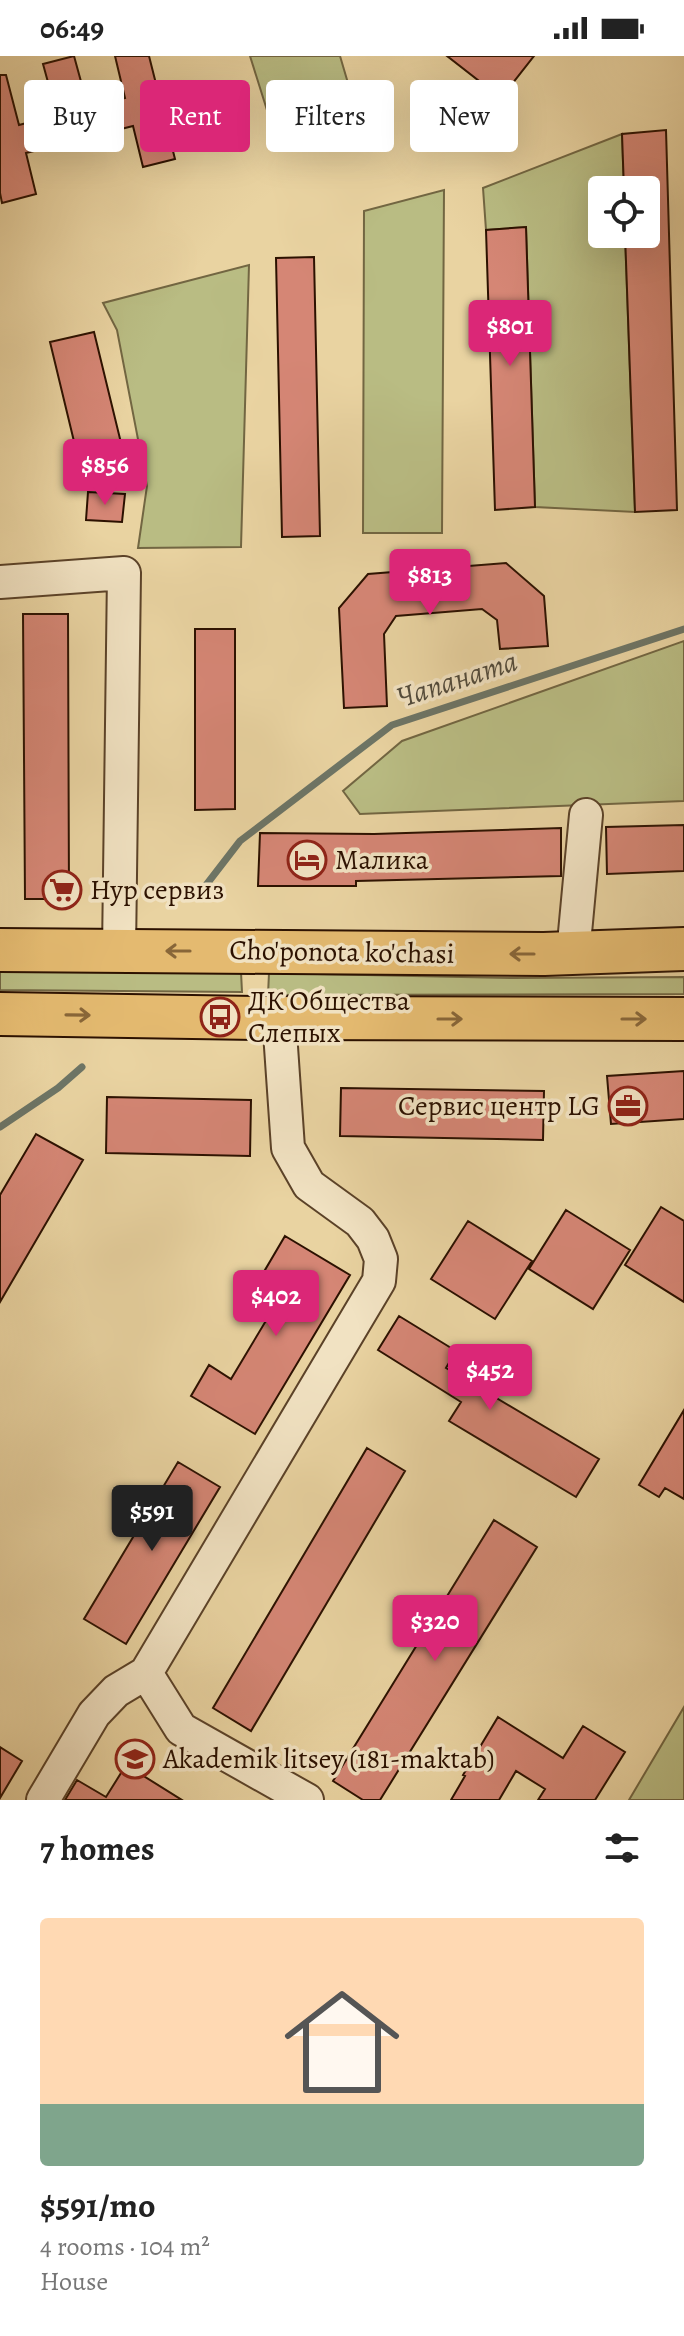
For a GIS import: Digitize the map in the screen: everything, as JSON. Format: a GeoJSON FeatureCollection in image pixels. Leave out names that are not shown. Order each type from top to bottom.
{"type":"FeatureCollection","features":[{"type":"Feature","properties":{"kind":"main road","name":"Cho'ponota ko'chasi"},"geometry":{"type":"LineString","coordinates":[[0,950],[573,954],[684,949]]}},
{"type":"Feature","properties":{"kind":"main road"},"geometry":{"type":"LineString","coordinates":[[261,951],[269,1018]]}},
{"type":"Feature","properties":{"kind":"main road"},"geometry":{"type":"LineString","coordinates":[[0,1014],[684,1019]]}},
{"type":"Feature","properties":{"kind":"street"},"geometry":{"type":"LineString","coordinates":[[0,582],[124,573],[119,951]]}},
{"type":"Feature","properties":{"kind":"street"},"geometry":{"type":"LineString","coordinates":[[573,954],[586,815]]}},
{"type":"Feature","properties":{"kind":"street"},"geometry":{"type":"LineString","coordinates":[[43,1800],[94,1714],[116,1691],[146,1673],[379,1281],[381,1259],[373,1239],[360,1222],[309,1185],[288,1148],[269,1018]]}},
{"type":"Feature","properties":{"kind":"street"},"geometry":{"type":"LineString","coordinates":[[146,1673],[181,1729]]}},
{"type":"Feature","properties":{"kind":"street"},"geometry":{"type":"LineString","coordinates":[[116,1691],[307,1800]]}},
{"type":"Feature","properties":{"kind":"green space"},"geometry":{"type":"Polygon","coordinates":[[[250,56],[340,56],[347,80],[266,80],[266,107],[250,56]]]}},
{"type":"Feature","properties":{"kind":"green space"},"geometry":{"type":"Polygon","coordinates":[[[622,134],[624,176],[588,176],[588,248],[626,248],[635,512],[535,507],[526,227],[486,230],[483,188],[622,134]]]}},
{"type":"Feature","properties":{"kind":"green space"},"geometry":{"type":"Polygon","coordinates":[[[444,190],[442,533],[363,533],[364,211],[444,190]]]}},
{"type":"Feature","properties":{"kind":"green space"},"geometry":{"type":"Polygon","coordinates":[[[249,265],[241,547],[138,548],[147,486],[117,330],[103,303],[249,265]]]}},
{"type":"Feature","properties":{"kind":"green space"},"geometry":{"type":"Polygon","coordinates":[[[684,641],[684,801],[360,814],[343,791],[402,741],[684,641]]]}},
{"type":"Feature","properties":{"kind":"green space"},"geometry":{"type":"Polygon","coordinates":[[[0,972],[241,972],[242,992],[0,990],[0,972]]]}},
{"type":"Feature","properties":{"kind":"green space"},"geometry":{"type":"Polygon","coordinates":[[[269,973],[512,978],[684,977],[684,994],[268,995],[269,973]]]}},
{"type":"Feature","properties":{"kind":"green space"},"geometry":{"type":"Polygon","coordinates":[[[684,1707],[684,1800],[629,1800],[684,1707]]]}},
{"type":"Feature","properties":{"kind":"building"},"geometry":{"type":"Polygon","coordinates":[[[74,56],[81,80],[47,80],[43,64],[74,56]]]}},
{"type":"Feature","properties":{"kind":"building"},"geometry":{"type":"Polygon","coordinates":[[[115,56],[149,56],[155,80],[140,80],[140,152],[173,152],[175,159],[143,167],[133,126],[124,128],[124,80],[121,80],[115,56]]]}},
{"type":"Feature","properties":{"kind":"building"},"geometry":{"type":"Polygon","coordinates":[[[447,56],[534,56],[515,80],[478,80],[447,56]]]}},
{"type":"Feature","properties":{"kind":"building"},"geometry":{"type":"Polygon","coordinates":[[[0,75],[6,75],[19,125],[24,124],[24,152],[30,152],[26,153],[36,194],[2,203],[0,75]]]}},
{"type":"Feature","properties":{"kind":"building"},"geometry":{"type":"Polygon","coordinates":[[[666,130],[677,510],[635,512],[626,248],[660,248],[660,176],[624,176],[622,134],[666,130]]]}},
{"type":"Feature","properties":{"kind":"building"},"geometry":{"type":"Polygon","coordinates":[[[526,227],[535,507],[495,510],[486,230],[526,227]]]}},
{"type":"Feature","properties":{"kind":"building"},"geometry":{"type":"Polygon","coordinates":[[[314,257],[320,536],[282,537],[276,258],[314,257]]]}},
{"type":"Feature","properties":{"kind":"building"},"geometry":{"type":"Polygon","coordinates":[[[94,332],[122,447],[78,458],[50,342],[94,332]]]}},
{"type":"Feature","properties":{"kind":"building"},"geometry":{"type":"Polygon","coordinates":[[[88,492],[125,494],[122,522],[86,520],[88,492]]]}},
{"type":"Feature","properties":{"kind":"building"},"geometry":{"type":"Polygon","coordinates":[[[506,563],[544,596],[548,646],[500,649],[497,620],[482,609],[396,616],[384,634],[387,706],[344,708],[339,608],[368,574],[506,563]]]}},
{"type":"Feature","properties":{"kind":"building"},"geometry":{"type":"Polygon","coordinates":[[[23,614],[68,614],[69,899],[25,899],[23,614]]]}},
{"type":"Feature","properties":{"kind":"building"},"geometry":{"type":"Polygon","coordinates":[[[195,629],[235,629],[235,809],[195,810],[195,629]]]}},
{"type":"Feature","properties":{"kind":"building"},"geometry":{"type":"Polygon","coordinates":[[[684,825],[684,871],[607,874],[606,827],[684,825]]]}},
{"type":"Feature","properties":{"kind":"building"},"geometry":{"type":"Polygon","coordinates":[[[561,828],[561,876],[356,881],[356,886],[258,886],[260,833],[374,834],[561,828]]]}},
{"type":"Feature","properties":{"kind":"building"},"geometry":{"type":"Polygon","coordinates":[[[684,1071],[684,1119],[611,1124],[607,1076],[684,1071]]]}},
{"type":"Feature","properties":{"kind":"building"},"geometry":{"type":"Polygon","coordinates":[[[341,1088],[544,1091],[543,1140],[340,1136],[341,1088]]]}},
{"type":"Feature","properties":{"kind":"building"},"geometry":{"type":"Polygon","coordinates":[[[107,1097],[251,1100],[250,1156],[106,1153],[107,1097]]]}},
{"type":"Feature","properties":{"kind":"building"},"geometry":{"type":"Polygon","coordinates":[[[36,1134],[83,1160],[0,1302],[0,1195],[36,1134]]]}},
{"type":"Feature","properties":{"kind":"building"},"geometry":{"type":"Polygon","coordinates":[[[661,1207],[684,1221],[684,1302],[625,1265],[661,1207]]]}},
{"type":"Feature","properties":{"kind":"building"},"geometry":{"type":"Polygon","coordinates":[[[566,1210],[630,1250],[593,1309],[529,1269],[566,1210]]]}},
{"type":"Feature","properties":{"kind":"building"},"geometry":{"type":"Polygon","coordinates":[[[468,1221],[532,1261],[495,1319],[431,1279],[468,1221]]]}},
{"type":"Feature","properties":{"kind":"building"},"geometry":{"type":"Polygon","coordinates":[[[285,1236],[350,1275],[255,1434],[191,1396],[209,1365],[231,1379],[288,1284],[265,1270],[285,1236]]]}},
{"type":"Feature","properties":{"kind":"building"},"geometry":{"type":"Polygon","coordinates":[[[399,1316],[456,1351],[446,1368],[599,1459],[576,1497],[449,1421],[461,1402],[378,1350],[399,1316]]]}},
{"type":"Feature","properties":{"kind":"building"},"geometry":{"type":"Polygon","coordinates":[[[684,1410],[684,1499],[665,1488],[659,1497],[639,1485],[684,1410]]]}},
{"type":"Feature","properties":{"kind":"building"},"geometry":{"type":"Polygon","coordinates":[[[367,1448],[405,1471],[251,1731],[213,1708],[367,1448]]]}},
{"type":"Feature","properties":{"kind":"building"},"geometry":{"type":"Polygon","coordinates":[[[178,1462],[220,1487],[126,1644],[84,1619],[178,1462]]]}},
{"type":"Feature","properties":{"kind":"building"},"geometry":{"type":"Polygon","coordinates":[[[494,1520],[537,1547],[380,1800],[363,1800],[333,1781],[494,1520]]]}},
{"type":"Feature","properties":{"kind":"building"},"geometry":{"type":"Polygon","coordinates":[[[498,1717],[563,1758],[583,1726],[625,1752],[595,1800],[538,1800],[545,1789],[516,1771],[499,1800],[451,1800],[498,1717]]]}},
{"type":"Feature","properties":{"kind":"building"},"geometry":{"type":"Polygon","coordinates":[[[0,1747],[22,1761],[0,1798],[0,1747]]]}},
{"type":"Feature","properties":{"kind":"building"},"geometry":{"type":"Polygon","coordinates":[[[126,1765],[182,1800],[65,1800],[77,1780],[106,1797],[126,1765]]]}},
{"type":"Feature","properties":{"kind":"waterway","name":"Чапаната"},"geometry":{"type":"LineString","coordinates":[[203,889],[240,841],[392,725],[684,629]]}},
{"type":"Feature","properties":{"kind":"waterway","name":"Чапаната"},"geometry":{"type":"LineString","coordinates":[[0,1127],[58,1088],[82,1067]]}},
{"type":"Feature","properties":{"kind":"place","name":"Малика"},"geometry":{"type":"Point","coordinates":[307,860]}},
{"type":"Feature","properties":{"kind":"place","name":"Нур сервиз"},"geometry":{"type":"Point","coordinates":[62,890]}},
{"type":"Feature","properties":{"kind":"place","name":"ДК Общества Слепых"},"geometry":{"type":"Point","coordinates":[220,1017]}},
{"type":"Feature","properties":{"kind":"place","name":"Сервис центр LG"},"geometry":{"type":"Point","coordinates":[628,1106]}},
{"type":"Feature","properties":{"kind":"place","name":"Akademik litsey (181-maktab)"},"geometry":{"type":"Point","coordinates":[135,1759]}}]}
